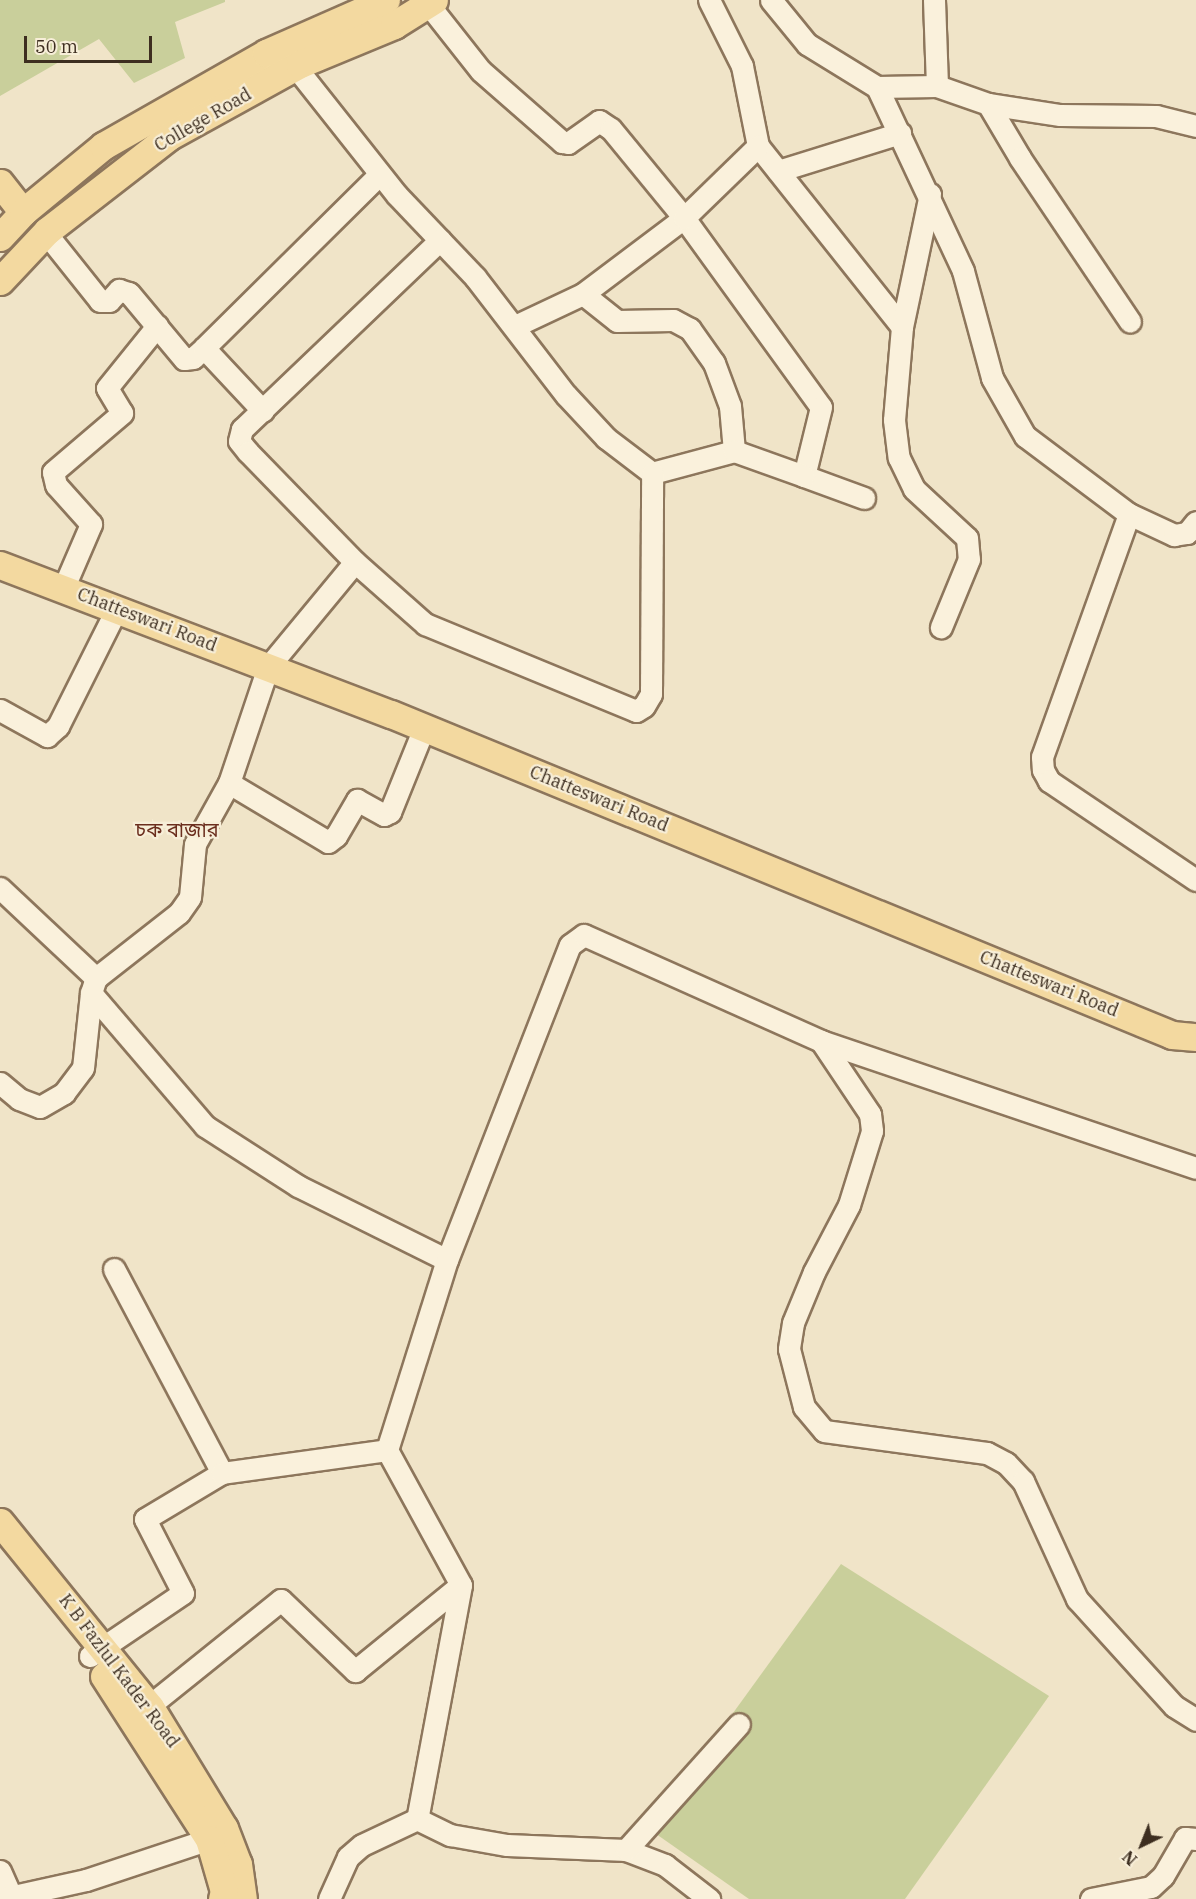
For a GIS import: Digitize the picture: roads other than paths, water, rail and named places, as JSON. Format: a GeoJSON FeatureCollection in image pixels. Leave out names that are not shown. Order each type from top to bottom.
{"type":"FeatureCollection","features":[{"type":"Feature","properties":{"kind":"main road","name":"College Road"},"geometry":{"type":"LineString","coordinates":[[0,281],[45,232],[168,137],[294,54],[386,0]]}},
{"type":"Feature","properties":{"kind":"main road","name":"College Road"},"geometry":{"type":"LineString","coordinates":[[0,237],[23,212],[103,146],[189,94],[294,54],[394,25],[431,2]]}},
{"type":"Feature","properties":{"kind":"main road"},"geometry":{"type":"LineString","coordinates":[[0,183],[23,212]]}},
{"type":"Feature","properties":{"kind":"main road","name":"Chatteswari Road"},"geometry":{"type":"LineString","coordinates":[[0,565],[117,608],[424,728],[1172,1035],[1196,1037]]}},
{"type":"Feature","properties":{"kind":"main road","name":"K B Fazlul Kader Road"},"geometry":{"type":"LineString","coordinates":[[0,1522],[142,1712],[224,1828],[238,1864],[232,1897]]}},
{"type":"Feature","properties":{"kind":"main road","name":"K B Fazlul Kader Road"},"geometry":{"type":"LineString","coordinates":[[0,1544],[96,1651]]}},
{"type":"Feature","properties":{"kind":"main road","name":"K B Fazlul Kader Road"},"geometry":{"type":"LineString","coordinates":[[142,1712],[209,1839],[232,1897]]}},
{"type":"Feature","properties":{"kind":"street"},"geometry":{"type":"LineString","coordinates":[[709,0],[742,66],[758,146],[902,327]]}},
{"type":"Feature","properties":{"kind":"street"},"geometry":{"type":"LineString","coordinates":[[771,0],[807,44],[877,87],[930,194],[963,271],[992,378],[1025,436],[1129,514],[1174,535],[1187,533],[1196,522]]}},
{"type":"Feature","properties":{"kind":"street"},"geometry":{"type":"LineString","coordinates":[[934,0],[937,86]]}},
{"type":"Feature","properties":{"kind":"street"},"geometry":{"type":"LineString","coordinates":[[431,2],[481,71],[562,142],[568,142],[599,121],[611,129],[684,218],[821,407],[804,476]]}},
{"type":"Feature","properties":{"kind":"street"},"geometry":{"type":"LineString","coordinates":[[294,54],[301,74],[380,174],[515,326],[566,395],[606,438],[652,473]]}},
{"type":"Feature","properties":{"kind":"street"},"geometry":{"type":"LineString","coordinates":[[877,87],[937,86],[988,104],[1060,115],[1156,117],[1196,126]]}},
{"type":"Feature","properties":{"kind":"street"},"geometry":{"type":"LineString","coordinates":[[988,104],[1020,159],[1130,322]]}},
{"type":"Feature","properties":{"kind":"street"},"geometry":{"type":"LineString","coordinates":[[778,171],[900,133]]}},
{"type":"Feature","properties":{"kind":"street"},"geometry":{"type":"LineString","coordinates":[[515,326],[583,294],[684,218],[758,146]]}},
{"type":"Feature","properties":{"kind":"street"},"geometry":{"type":"LineString","coordinates":[[45,232],[100,301],[105,303],[123,289],[184,359],[193,358],[380,174]]}},
{"type":"Feature","properties":{"kind":"street"},"geometry":{"type":"LineString","coordinates":[[930,194],[902,327],[894,420],[899,458],[914,489],[967,538],[969,559],[941,627]]}},
{"type":"Feature","properties":{"kind":"street"},"geometry":{"type":"LineString","coordinates":[[440,240],[242,429],[239,441],[355,562],[425,624],[636,711],[644,706],[651,694],[652,473]]}},
{"type":"Feature","properties":{"kind":"street"},"geometry":{"type":"LineString","coordinates":[[583,294],[617,321],[673,320],[690,329],[714,363],[722,384],[729,406],[734,451]]}},
{"type":"Feature","properties":{"kind":"street"},"geometry":{"type":"LineString","coordinates":[[63,589],[91,524],[56,485],[53,472],[122,413],[107,388],[157,326]]}},
{"type":"Feature","properties":{"kind":"street"},"geometry":{"type":"LineString","coordinates":[[204,348],[263,411]]}},
{"type":"Feature","properties":{"kind":"street"},"geometry":{"type":"LineString","coordinates":[[652,473],[734,451],[864,498]]}},
{"type":"Feature","properties":{"kind":"street"},"geometry":{"type":"LineString","coordinates":[[1129,514],[1042,757],[1043,770],[1049,781],[1196,880]]}},
{"type":"Feature","properties":{"kind":"street"},"geometry":{"type":"LineString","coordinates":[[0,1083],[29,1105],[40,1107],[64,1094],[83,1068],[93,986],[179,913],[190,897],[195,844],[229,783],[268,667],[355,562]]}},
{"type":"Feature","properties":{"kind":"street"},"geometry":{"type":"LineString","coordinates":[[0,710],[47,736],[58,726],[117,608]]}},
{"type":"Feature","properties":{"kind":"street"},"geometry":{"type":"LineString","coordinates":[[229,783],[328,842],[336,836],[357,800],[384,815],[390,812],[424,728]]}},
{"type":"Feature","properties":{"kind":"street"},"geometry":{"type":"LineString","coordinates":[[0,888],[93,986],[205,1126],[298,1186],[447,1260]]}},
{"type":"Feature","properties":{"kind":"street"},"geometry":{"type":"LineString","coordinates":[[417,1819],[461,1585],[387,1450],[447,1260],[570,945],[576,937],[584,935],[821,1041],[1196,1168]]}},
{"type":"Feature","properties":{"kind":"street"},"geometry":{"type":"LineString","coordinates":[[821,1041],[870,1114],[872,1131],[849,1205],[814,1272],[794,1323],[789,1349],[804,1407],[824,1431],[987,1453],[1006,1463],[1023,1481],[1077,1599],[1174,1706],[1196,1720]]}},
{"type":"Feature","properties":{"kind":"street"},"geometry":{"type":"LineString","coordinates":[[114,1269],[222,1473]]}},
{"type":"Feature","properties":{"kind":"street"},"geometry":{"type":"LineString","coordinates":[[96,1651],[183,1593],[145,1520],[222,1473],[387,1450]]}},
{"type":"Feature","properties":{"kind":"street"},"geometry":{"type":"LineString","coordinates":[[142,1712],[282,1600],[355,1671],[461,1585]]}},
{"type":"Feature","properties":{"kind":"street"},"geometry":{"type":"LineString","coordinates":[[626,1850],[739,1724]]}},
{"type":"Feature","properties":{"kind":"street"},"geometry":{"type":"LineString","coordinates":[[417,1819],[450,1836],[507,1845],[626,1850],[664,1865],[710,1899]]}},
{"type":"Feature","properties":{"kind":"street"},"geometry":{"type":"LineString","coordinates":[[329,1899],[348,1857],[362,1845],[417,1819]]}},
{"type":"Feature","properties":{"kind":"street"},"geometry":{"type":"LineString","coordinates":[[1090,1899],[1151,1887],[1163,1876],[1185,1838],[1196,1839]]}},
{"type":"Feature","properties":{"kind":"street"},"geometry":{"type":"LineString","coordinates":[[0,1871],[11,1898],[86,1880],[209,1839]]}},
{"type":"Feature","properties":{"kind":"district","name":"চক বাজার"},"geometry":{"type":"Point","coordinates":[177,829]}}]}
